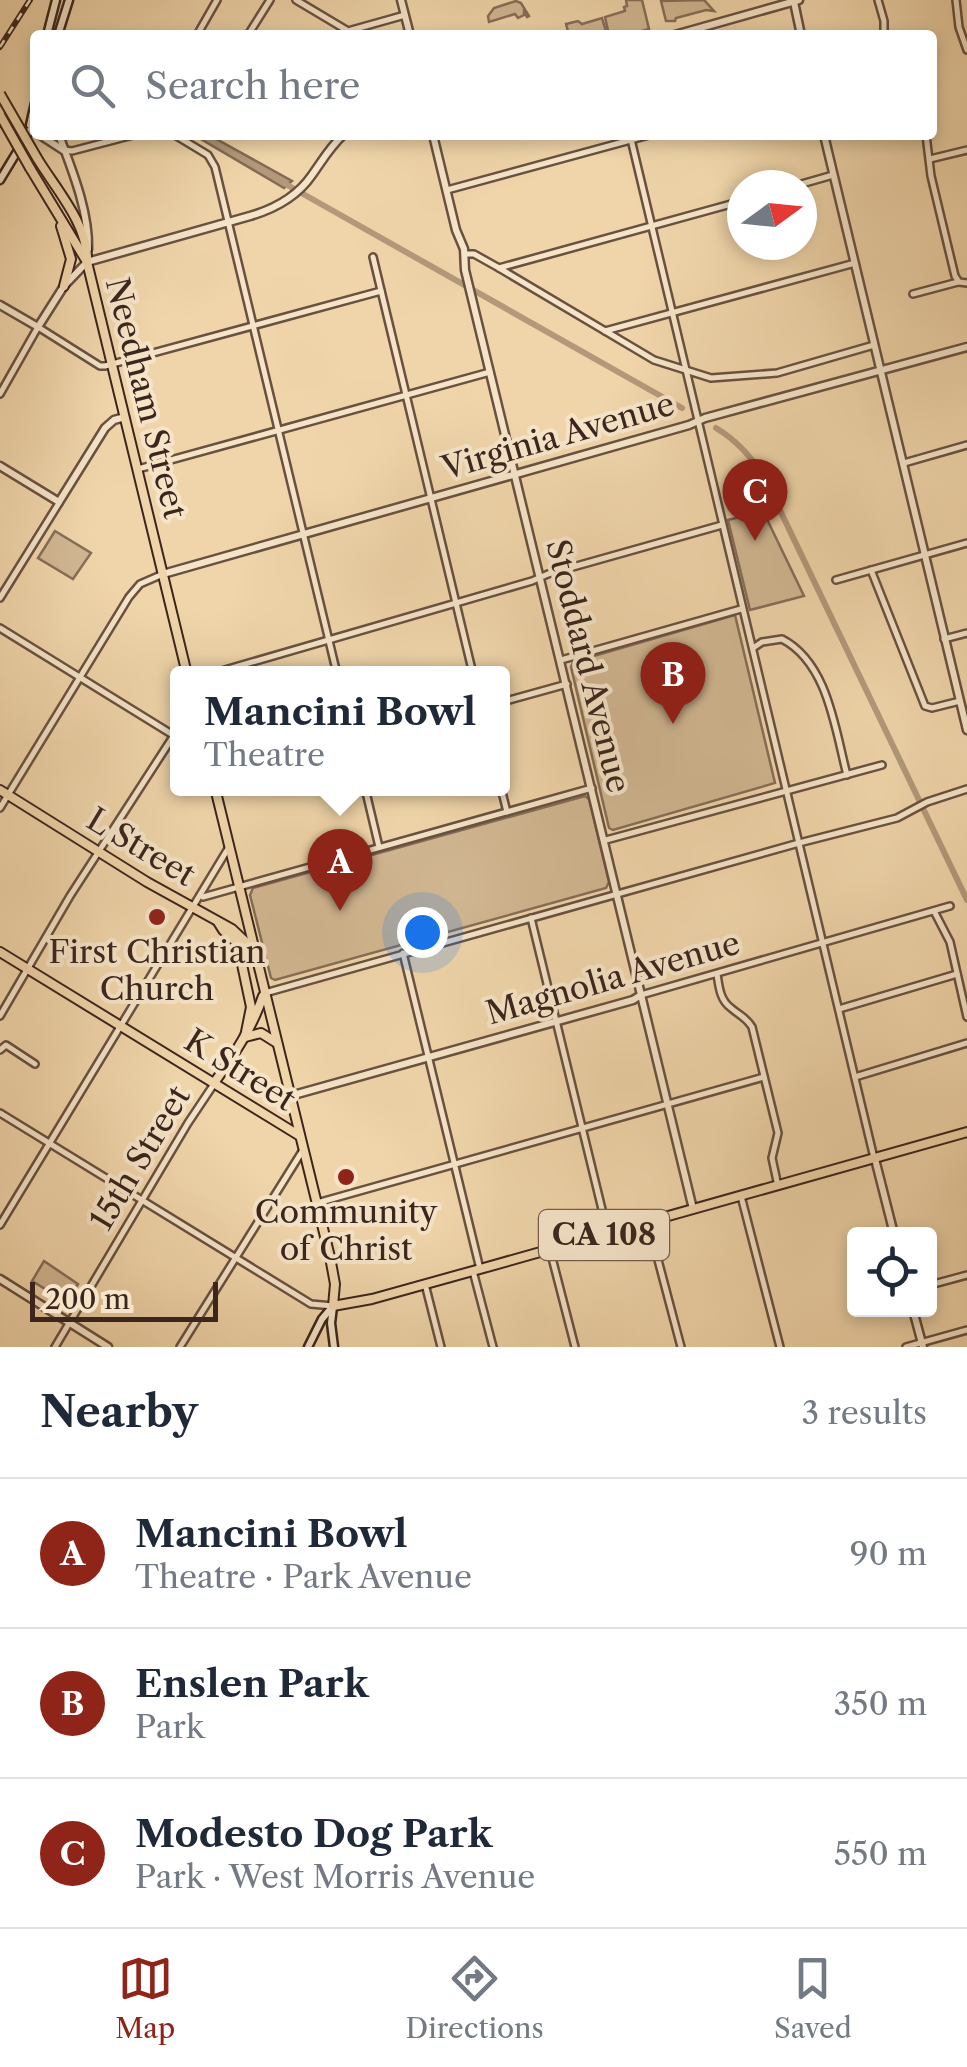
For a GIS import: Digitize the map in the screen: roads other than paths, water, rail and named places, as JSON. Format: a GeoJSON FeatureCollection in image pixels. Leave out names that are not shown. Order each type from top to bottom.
{"type":"FeatureCollection","features":[{"type":"Feature","properties":{"kind":"main road"},"geometry":{"type":"LineString","coordinates":[[0,94],[73,215],[87,259]]}},
{"type":"Feature","properties":{"kind":"main road"},"geometry":{"type":"LineString","coordinates":[[0,115],[87,259]]}},
{"type":"Feature","properties":{"kind":"main road"},"geometry":{"type":"LineString","coordinates":[[46,195],[71,254],[64,286]]}},
{"type":"Feature","properties":{"kind":"main road","name":"Needham Street"},"geometry":{"type":"LineString","coordinates":[[87,259],[186,666]]}},
{"type":"Feature","properties":{"kind":"main road","name":"L Street"},"geometry":{"type":"LineString","coordinates":[[4,792],[232,929],[253,949]]}},
{"type":"Feature","properties":{"kind":"main road"},"geometry":{"type":"LineString","coordinates":[[217,796],[318,1203],[336,1284],[333,1306]]}},
{"type":"Feature","properties":{"kind":"main road"},"geometry":{"type":"LineString","coordinates":[[218,921],[236,942],[240,954],[251,1007],[245,1037],[261,1033],[277,1043]]}},
{"type":"Feature","properties":{"kind":"main road","name":"K Street"},"geometry":{"type":"LineString","coordinates":[[0,952],[300,1136]]}},
{"type":"Feature","properties":{"kind":"main road","name":"15th Street"},"geometry":{"type":"LineString","coordinates":[[214,1083],[256,1017],[264,992]]}},
{"type":"Feature","properties":{"kind":"main road","name":"CA 108"},"geometry":{"type":"LineString","coordinates":[[333,1306],[372,1299],[966,1135]]}},
{"type":"Feature","properties":{"kind":"street"},"geometry":{"type":"LineString","coordinates":[[48,30],[56,0]]}},
{"type":"Feature","properties":{"kind":"street"},"geometry":{"type":"LineString","coordinates":[[59,30],[68,0]]}},
{"type":"Feature","properties":{"kind":"street"},"geometry":{"type":"LineString","coordinates":[[200,30],[216,0]]}},
{"type":"Feature","properties":{"kind":"street"},"geometry":{"type":"LineString","coordinates":[[251,30],[270,0]]}},
{"type":"Feature","properties":{"kind":"street"},"geometry":{"type":"LineString","coordinates":[[296,0],[342,30]]}},
{"type":"Feature","properties":{"kind":"street"},"geometry":{"type":"LineString","coordinates":[[402,0],[409,30]]}},
{"type":"Feature","properties":{"kind":"street"},"geometry":{"type":"LineString","coordinates":[[693,30],[795,0],[800,30]]}},
{"type":"Feature","properties":{"kind":"street"},"geometry":{"type":"LineString","coordinates":[[878,0],[884,30]]}},
{"type":"Feature","properties":{"kind":"street"},"geometry":{"type":"LineString","coordinates":[[956,0],[967,50]]}},
{"type":"Feature","properties":{"kind":"street"},"geometry":{"type":"LineString","coordinates":[[357,30],[405,16]]}},
{"type":"Feature","properties":{"kind":"street"},"geometry":{"type":"LineString","coordinates":[[0,180],[30,140]]}},
{"type":"Feature","properties":{"kind":"street"},"geometry":{"type":"LineString","coordinates":[[47,140],[72,151],[114,140]]}},
{"type":"Feature","properties":{"kind":"street","name":"Needham Street"},"geometry":{"type":"LineString","coordinates":[[60,140],[86,226],[87,259]]}},
{"type":"Feature","properties":{"kind":"street"},"geometry":{"type":"LineString","coordinates":[[184,140],[213,160],[335,666]]}},
{"type":"Feature","properties":{"kind":"street"},"geometry":{"type":"LineString","coordinates":[[0,394],[64,286],[87,259],[270,210],[303,186],[337,140]]}},
{"type":"Feature","properties":{"kind":"street","name":"Stoddard Avenue"},"geometry":{"type":"LineString","coordinates":[[434,140],[465,254],[464,265],[694,1209]]}},
{"type":"Feature","properties":{"kind":"street"},"geometry":{"type":"LineString","coordinates":[[446,190],[623,140]]}},
{"type":"Feature","properties":{"kind":"street"},"geometry":{"type":"LineString","coordinates":[[630,140],[892,1227]]}},
{"type":"Feature","properties":{"kind":"street"},"geometry":{"type":"LineString","coordinates":[[825,140],[967,730]]}},
{"type":"Feature","properties":{"kind":"street"},"geometry":{"type":"LineString","coordinates":[[927,140],[931,176],[955,276],[964,283]]}},
{"type":"Feature","properties":{"kind":"street"},"geometry":{"type":"LineString","coordinates":[[930,158],[967,150]]}},
{"type":"Feature","properties":{"kind":"street"},"geometry":{"type":"LineString","coordinates":[[817,180],[834,175]]}},
{"type":"Feature","properties":{"kind":"street"},"geometry":{"type":"LineString","coordinates":[[499,268],[727,204]]}},
{"type":"Feature","properties":{"kind":"street"},"geometry":{"type":"LineString","coordinates":[[465,254],[475,254],[654,360],[711,378],[760,376],[874,345]]}},
{"type":"Feature","properties":{"kind":"street"},"geometry":{"type":"LineString","coordinates":[[373,256],[472,666]]}},
{"type":"Feature","properties":{"kind":"street"},"geometry":{"type":"LineString","coordinates":[[604,332],[855,263]]}},
{"type":"Feature","properties":{"kind":"street"},"geometry":{"type":"LineString","coordinates":[[913,294],[964,283]]}},
{"type":"Feature","properties":{"kind":"street"},"geometry":{"type":"LineString","coordinates":[[0,305],[100,366],[381,291]]}},
{"type":"Feature","properties":{"kind":"street","name":"Virginia Avenue"},"geometry":{"type":"LineString","coordinates":[[163,574],[967,347]]}},
{"type":"Feature","properties":{"kind":"street"},"geometry":{"type":"LineString","coordinates":[[138,469],[490,372]]}},
{"type":"Feature","properties":{"kind":"street"},"geometry":{"type":"LineString","coordinates":[[0,598],[108,424],[125,417]]}},
{"type":"Feature","properties":{"kind":"street"},"geometry":{"type":"LineString","coordinates":[[904,463],[967,445]]}},
{"type":"Feature","properties":{"kind":"street"},"geometry":{"type":"LineString","coordinates":[[0,466],[59,502]]}},
{"type":"Feature","properties":{"kind":"street"},"geometry":{"type":"LineString","coordinates":[[239,666],[722,525]]}},
{"type":"Feature","properties":{"kind":"street"},"geometry":{"type":"LineString","coordinates":[[836,580],[967,543]]}},
{"type":"Feature","properties":{"kind":"street"},"geometry":{"type":"LineString","coordinates":[[871,570],[925,706],[960,701]]}},
{"type":"Feature","properties":{"kind":"street"},"geometry":{"type":"LineString","coordinates":[[0,808],[4,792],[81,678],[134,590],[163,574]]}},
{"type":"Feature","properties":{"kind":"street"},"geometry":{"type":"LineString","coordinates":[[561,660],[742,608]]}},
{"type":"Feature","properties":{"kind":"street"},"geometry":{"type":"LineString","coordinates":[[0,628],[170,730]]}},
{"type":"Feature","properties":{"kind":"street"},"geometry":{"type":"LineString","coordinates":[[944,639],[967,632]]}},
{"type":"Feature","properties":{"kind":"street"},"geometry":{"type":"LineString","coordinates":[[752,648],[782,638],[797,649],[826,694],[847,774]]}},
{"type":"Feature","properties":{"kind":"street"},"geometry":{"type":"LineString","coordinates":[[510,700],[567,684]]}},
{"type":"Feature","properties":{"kind":"street"},"geometry":{"type":"LineString","coordinates":[[0,1016],[170,743]]}},
{"type":"Feature","properties":{"kind":"street"},"geometry":{"type":"LineString","coordinates":[[606,840],[882,766]]}},
{"type":"Feature","properties":{"kind":"street"},"geometry":{"type":"LineString","coordinates":[[200,898],[593,788]]}},
{"type":"Feature","properties":{"kind":"street"},"geometry":{"type":"LineString","coordinates":[[264,992],[897,818],[927,802],[967,790]]}},
{"type":"Feature","properties":{"kind":"street"},"geometry":{"type":"LineString","coordinates":[[367,796],[379,847]]}},
{"type":"Feature","properties":{"kind":"street"},"geometry":{"type":"LineString","coordinates":[[503,796],[507,812]]}},
{"type":"Feature","properties":{"kind":"street"},"geometry":{"type":"LineString","coordinates":[[0,1225],[229,847]]}},
{"type":"Feature","properties":{"kind":"street","name":"Magnolia Avenue"},"geometry":{"type":"LineString","coordinates":[[290,1096],[950,906]]}},
{"type":"Feature","properties":{"kind":"street"},"geometry":{"type":"LineString","coordinates":[[934,911],[950,942],[967,1017]]}},
{"type":"Feature","properties":{"kind":"street"},"geometry":{"type":"LineString","coordinates":[[532,918],[608,1234]]}},
{"type":"Feature","properties":{"kind":"street"},"geometry":{"type":"LineString","coordinates":[[403,954],[493,1347]]}},
{"type":"Feature","properties":{"kind":"street"},"geometry":{"type":"LineString","coordinates":[[717,974],[723,999],[749,1021],[778,1132],[772,1158],[778,1186]]}},
{"type":"Feature","properties":{"kind":"street"},"geometry":{"type":"LineString","coordinates":[[838,1009],[957,974]]}},
{"type":"Feature","properties":{"kind":"street"},"geometry":{"type":"LineString","coordinates":[[855,1077],[967,1043]]}},
{"type":"Feature","properties":{"kind":"street"},"geometry":{"type":"LineString","coordinates":[[0,1050],[6,1046],[35,1064]]}},
{"type":"Feature","properties":{"kind":"street"},"geometry":{"type":"LineString","coordinates":[[318,1203],[764,1077]]}},
{"type":"Feature","properties":{"kind":"street","name":"15th Street"},"geometry":{"type":"LineString","coordinates":[[55,1347],[214,1083]]}},
{"type":"Feature","properties":{"kind":"street"},"geometry":{"type":"LineString","coordinates":[[0,1113],[311,1304],[333,1306]]}},
{"type":"Feature","properties":{"kind":"street"},"geometry":{"type":"LineString","coordinates":[[180,1347],[303,1150]]}},
{"type":"Feature","properties":{"kind":"street"},"geometry":{"type":"LineString","coordinates":[[740,1196],[780,1347]]}},
{"type":"Feature","properties":{"kind":"street"},"geometry":{"type":"LineString","coordinates":[[648,1222],[681,1347]]}},
{"type":"Feature","properties":{"kind":"street"},"geometry":{"type":"LineString","coordinates":[[550,1250],[576,1347]]}},
{"type":"Feature","properties":{"kind":"street"},"geometry":{"type":"LineString","coordinates":[[937,1283],[967,1274]]}},
{"type":"Feature","properties":{"kind":"street"},"geometry":{"type":"LineString","coordinates":[[0,1279],[108,1347]]}},
{"type":"Feature","properties":{"kind":"street"},"geometry":{"type":"LineString","coordinates":[[424,1284],[441,1347]]}},
{"type":"Feature","properties":{"kind":"street"},"geometry":{"type":"LineString","coordinates":[[308,1347],[322,1318],[333,1306]]}},
{"type":"Feature","properties":{"kind":"street"},"geometry":{"type":"LineString","coordinates":[[333,1306],[334,1347]]}},
{"type":"Feature","properties":{"kind":"street"},"geometry":{"type":"LineString","coordinates":[[916,1317],[923,1345]]}},
{"type":"Feature","properties":{"kind":"street"},"geometry":{"type":"LineString","coordinates":[[906,1347],[967,1330]]}},
{"type":"Feature","properties":{"kind":"waterway"},"geometry":{"type":"LineString","coordinates":[[282,182],[682,408]]}},
{"type":"Feature","properties":{"kind":"waterway"},"geometry":{"type":"LineString","coordinates":[[716,428],[743,449],[764,477],[967,900]]}},
{"type":"Feature","properties":{"kind":"railway"},"geometry":{"type":"LineString","coordinates":[[0,47],[30,0]]}},
{"type":"Feature","properties":{"kind":"place","name":"Modesto Dog Park"},"geometry":{"type":"Point","coordinates":[755,541]}},
{"type":"Feature","properties":{"kind":"place","name":"Enslen Park"},"geometry":{"type":"Point","coordinates":[673,724]}},
{"type":"Feature","properties":{"kind":"place","name":"Mancini Bowl"},"geometry":{"type":"Point","coordinates":[340,911]}},
{"type":"Feature","properties":{"kind":"place","name":"First Christian Church"},"geometry":{"type":"Point","coordinates":[157,917]}},
{"type":"Feature","properties":{"kind":"place","name":"Community of Christ"},"geometry":{"type":"Point","coordinates":[346,1177]}}]}
